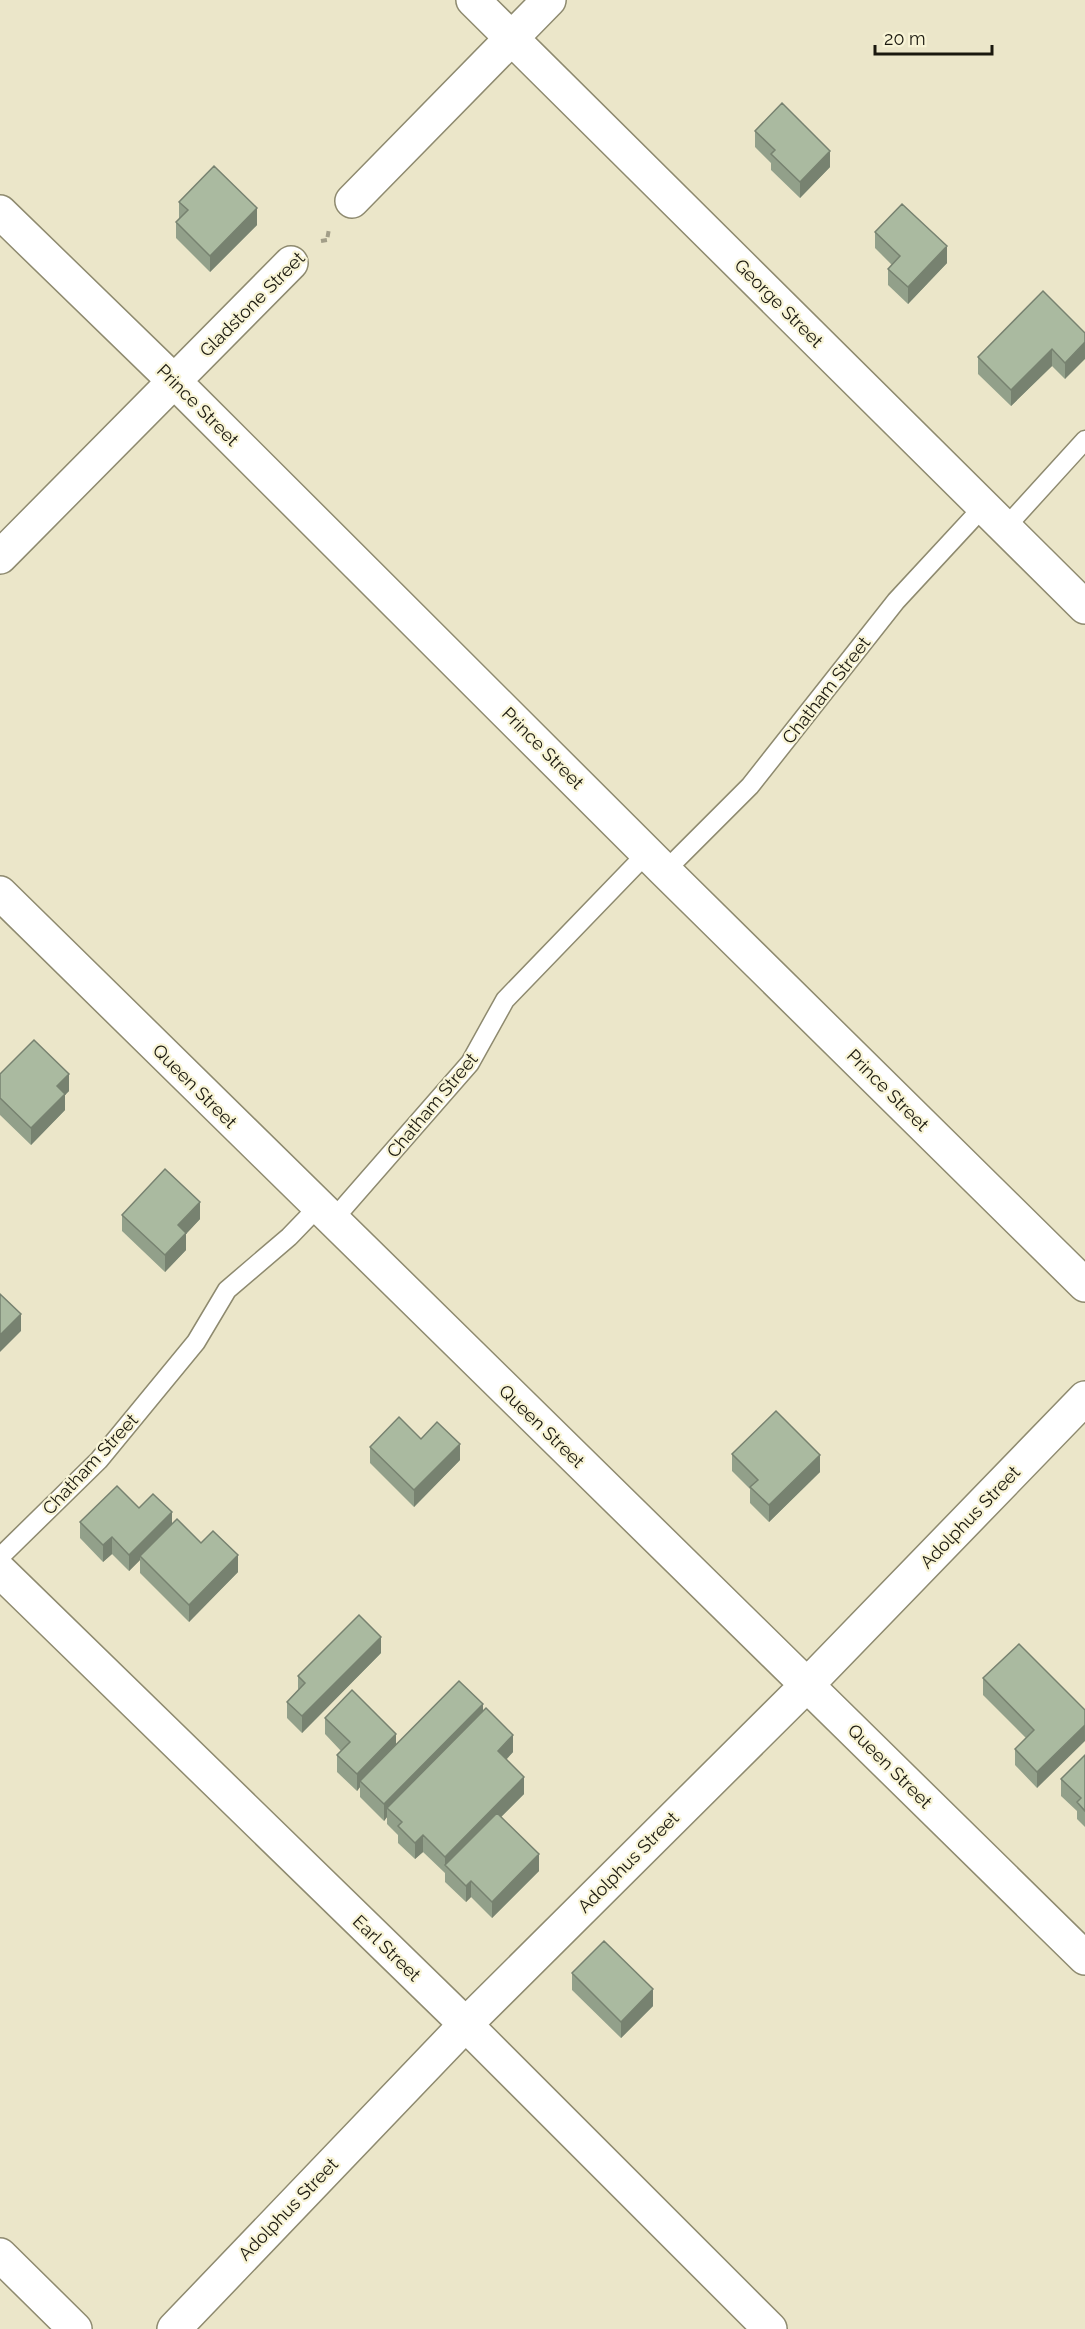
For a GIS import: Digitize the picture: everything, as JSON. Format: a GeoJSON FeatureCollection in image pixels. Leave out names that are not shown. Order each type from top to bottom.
{"type":"FeatureCollection","features":[{"type":"Feature","properties":{"kind":"street","name":"George Street"},"geometry":{"type":"LineString","coordinates":[[473,0],[1085,607]]}},
{"type":"Feature","properties":{"kind":"street"},"geometry":{"type":"LineString","coordinates":[[352,201],[549,0]]}},
{"type":"Feature","properties":{"kind":"street","name":"Prince Street"},"geometry":{"type":"LineString","coordinates":[[0,212],[175,382],[656,862],[1085,1285]]}},
{"type":"Feature","properties":{"kind":"street","name":"Gladstone Street"},"geometry":{"type":"LineString","coordinates":[[0,557],[291,263]]}},
{"type":"Feature","properties":{"kind":"street","name":"Queen Street"},"geometry":{"type":"LineString","coordinates":[[0,893],[1085,1958]]}},
{"type":"Feature","properties":{"kind":"street","name":"Adolphus Street"},"geometry":{"type":"LineString","coordinates":[[174,2329],[465,2025],[807,1685],[1085,1398]]}},
{"type":"Feature","properties":{"kind":"street","name":"Earl Street"},"geometry":{"type":"LineString","coordinates":[[0,1571],[465,2025],[770,2329]]}},
{"type":"Feature","properties":{"kind":"street"},"geometry":{"type":"LineString","coordinates":[[0,2255],[75,2329]]}},
{"type":"Feature","properties":{"kind":"lane","name":"Chatham Street"},"geometry":{"type":"LineString","coordinates":[[0,1557],[99,1460],[196,1342],[227,1290],[289,1237],[325,1214],[470,1064],[505,1000],[656,862],[750,786],[896,601],[1085,440]]}},
{"type":"Feature","properties":{"kind":"path","name":"Gladstone Street"},"geometry":{"type":"LineString","coordinates":[[291,263],[311,244],[327,240],[331,223],[352,201]]}},
{"type":"Feature","properties":{"kind":"building"},"geometry":{"type":"Polygon","coordinates":[[[782,103],[830,151],[800,182],[771,154],[775,150],[755,131],[782,103]]]}},
{"type":"Feature","properties":{"kind":"building"},"geometry":{"type":"Polygon","coordinates":[[[214,166],[257,208],[210,256],[176,222],[188,210],[179,202],[214,166]]]}},
{"type":"Feature","properties":{"kind":"building"},"geometry":{"type":"Polygon","coordinates":[[[902,204],[947,246],[908,287],[888,269],[900,256],[875,232],[902,204]]]}},
{"type":"Feature","properties":{"kind":"building"},"geometry":{"type":"Polygon","coordinates":[[[1043,291],[1085,333],[1085,342],[1065,363],[1052,349],[1011,390],[978,357],[1043,291]]]}},
{"type":"Feature","properties":{"kind":"building"},"geometry":{"type":"Polygon","coordinates":[[[34,1040],[69,1074],[57,1086],[65,1094],[31,1128],[0,1098],[0,1074],[34,1040]]]}},
{"type":"Feature","properties":{"kind":"building"},"geometry":{"type":"Polygon","coordinates":[[[165,1169],[200,1202],[178,1225],[186,1233],[165,1255],[122,1215],[165,1169]]]}},
{"type":"Feature","properties":{"kind":"building"},"geometry":{"type":"Polygon","coordinates":[[[0,1294],[21,1314],[0,1335],[0,1294]]]}},
{"type":"Feature","properties":{"kind":"building"},"geometry":{"type":"Polygon","coordinates":[[[776,1411],[820,1455],[769,1505],[750,1487],[758,1480],[732,1454],[776,1411]]]}},
{"type":"Feature","properties":{"kind":"building"},"geometry":{"type":"Polygon","coordinates":[[[399,1417],[421,1439],[437,1422],[460,1444],[414,1490],[370,1447],[399,1417]]]}},
{"type":"Feature","properties":{"kind":"building"},"geometry":{"type":"Polygon","coordinates":[[[117,1486],[139,1508],[153,1494],[172,1512],[129,1555],[112,1537],[103,1545],[80,1522],[117,1486]]]}},
{"type":"Feature","properties":{"kind":"building"},"geometry":{"type":"Polygon","coordinates":[[[177,1519],[201,1543],[213,1531],[238,1555],[189,1605],[140,1556],[177,1519]]]}},
{"type":"Feature","properties":{"kind":"building"},"geometry":{"type":"Polygon","coordinates":[[[359,1615],[381,1637],[302,1716],[287,1702],[305,1683],[298,1676],[359,1615]]]}},
{"type":"Feature","properties":{"kind":"building"},"geometry":{"type":"Polygon","coordinates":[[[1019,1644],[1085,1710],[1085,1725],[1037,1772],[1015,1749],[1034,1730],[983,1678],[1019,1644]]]}},
{"type":"Feature","properties":{"kind":"building"},"geometry":{"type":"Polygon","coordinates":[[[459,1681],[483,1704],[384,1804],[360,1781],[459,1681]]]}},
{"type":"Feature","properties":{"kind":"building"},"geometry":{"type":"Polygon","coordinates":[[[352,1690],[396,1734],[357,1774],[337,1755],[350,1742],[325,1718],[352,1690]]]}},
{"type":"Feature","properties":{"kind":"building"},"geometry":{"type":"Polygon","coordinates":[[[486,1708],[513,1735],[498,1751],[524,1777],[445,1857],[423,1835],[415,1843],[398,1826],[402,1822],[387,1808],[486,1708]]]}},
{"type":"Feature","properties":{"kind":"building"},"geometry":{"type":"Polygon","coordinates":[[[1085,1755],[1085,1811],[1077,1802],[1081,1798],[1061,1779],[1085,1755]]]}},
{"type":"Feature","properties":{"kind":"building"},"geometry":{"type":"Polygon","coordinates":[[[497,1813],[539,1854],[492,1902],[471,1881],[466,1886],[445,1865],[497,1813]]]}},
{"type":"Feature","properties":{"kind":"building"},"geometry":{"type":"Polygon","coordinates":[[[604,1941],[653,1989],[621,2022],[572,1973],[604,1941]]]}}]}
